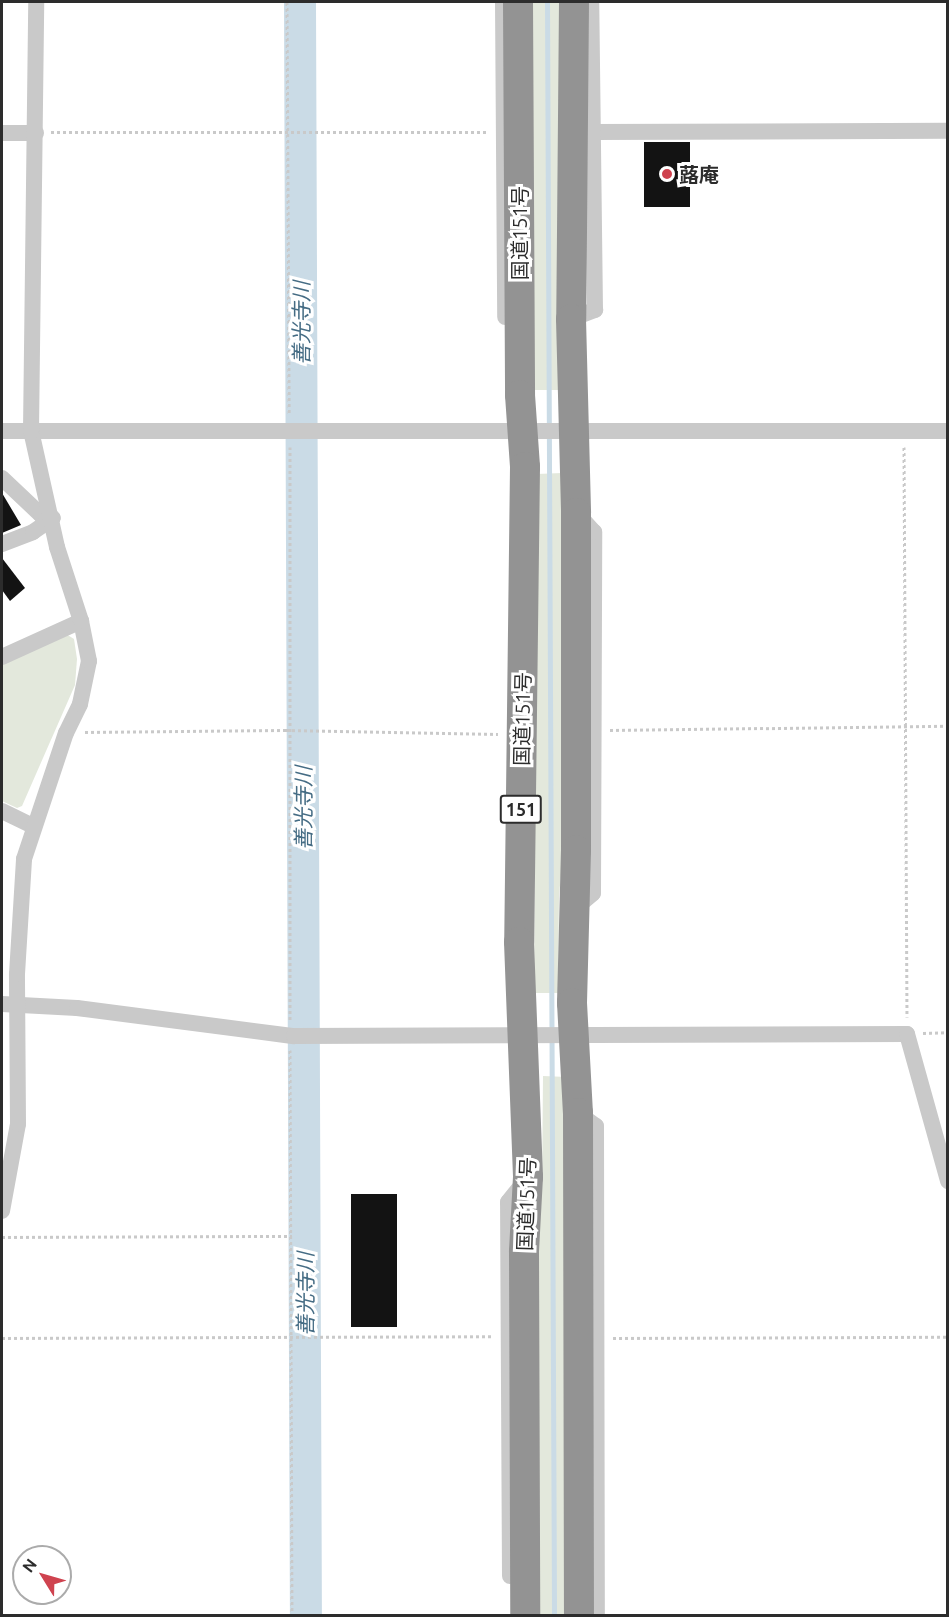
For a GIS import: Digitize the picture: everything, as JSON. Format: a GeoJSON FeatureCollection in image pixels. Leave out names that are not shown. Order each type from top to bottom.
{"type":"FeatureCollection","features":[{"type":"Feature","properties":{"kind":"highway","name":"国道151号"},"geometry":{"type":"LineString","coordinates":[[518,2],[520,350],[524,539],[519,942],[525,1034],[528,1177],[524,1252],[525,1616]]}},
{"type":"Feature","properties":{"kind":"highway"},"geometry":{"type":"LineString","coordinates":[[574,2],[571,320],[572,429],[576,513],[572,911],[578,1113],[579,1616]]}},
{"type":"Feature","properties":{"kind":"street"},"geometry":{"type":"LineString","coordinates":[[2,1211],[6,1169],[18,1124],[20,902],[24,859],[33,826],[66,732],[87,681],[89,661],[81,621],[57,548],[53,518],[31,431],[36,2]]}},
{"type":"Feature","properties":{"kind":"street"},"geometry":{"type":"LineString","coordinates":[[503,2],[505,343],[520,350]]}},
{"type":"Feature","properties":{"kind":"street"},"geometry":{"type":"LineString","coordinates":[[571,320],[595,310],[591,2]]}},
{"type":"Feature","properties":{"kind":"street"},"geometry":{"type":"LineString","coordinates":[[592,132],[948,131]]}},
{"type":"Feature","properties":{"kind":"street"},"geometry":{"type":"LineString","coordinates":[[2,133],[36,133]]}},
{"type":"Feature","properties":{"kind":"street"},"geometry":{"type":"LineString","coordinates":[[2,431],[522,431],[572,429],[948,431]]}},
{"type":"Feature","properties":{"kind":"street"},"geometry":{"type":"LineString","coordinates":[[2,478],[42,515],[53,518]]}},
{"type":"Feature","properties":{"kind":"street"},"geometry":{"type":"LineString","coordinates":[[572,911],[593,893],[594,532],[576,513]]}},
{"type":"Feature","properties":{"kind":"street"},"geometry":{"type":"LineString","coordinates":[[2,544],[33,532],[53,518]]}},
{"type":"Feature","properties":{"kind":"street"},"geometry":{"type":"LineString","coordinates":[[519,942],[508,941],[510,550],[524,539]]}},
{"type":"Feature","properties":{"kind":"street"},"geometry":{"type":"LineString","coordinates":[[2,657],[81,621]]}},
{"type":"Feature","properties":{"kind":"street"},"geometry":{"type":"LineString","coordinates":[[2,811],[33,826]]}},
{"type":"Feature","properties":{"kind":"street"},"geometry":{"type":"LineString","coordinates":[[2,1004],[77,1008],[298,1035],[907,1034],[948,1181]]}},
{"type":"Feature","properties":{"kind":"street"},"geometry":{"type":"LineString","coordinates":[[578,1113],[596,1126],[597,1616]]}},
{"type":"Feature","properties":{"kind":"street"},"geometry":{"type":"LineString","coordinates":[[511,1616],[506,1336],[508,1202],[528,1177]]}},
{"type":"Feature","properties":{"kind":"path"},"geometry":{"type":"LineString","coordinates":[[287,2],[288,130],[298,431],[292,732],[298,1035],[292,1236],[292,1616]]}},
{"type":"Feature","properties":{"kind":"path"},"geometry":{"type":"LineString","coordinates":[[36,133],[288,130],[502,132]]}},
{"type":"Feature","properties":{"kind":"path"},"geometry":{"type":"LineString","coordinates":[[904,431],[907,1034],[948,1032]]}},
{"type":"Feature","properties":{"kind":"path"},"geometry":{"type":"LineString","coordinates":[[593,730],[948,726]]}},
{"type":"Feature","properties":{"kind":"path"},"geometry":{"type":"LineString","coordinates":[[66,732],[509,734]]}},
{"type":"Feature","properties":{"kind":"path"},"geometry":{"type":"LineString","coordinates":[[2,1237],[292,1236]]}},
{"type":"Feature","properties":{"kind":"path"},"geometry":{"type":"LineString","coordinates":[[2,1338],[506,1336]]}},
{"type":"Feature","properties":{"kind":"path"},"geometry":{"type":"LineString","coordinates":[[595,1338],[948,1337]]}},
{"type":"Feature","properties":{"kind":"shaded area"},"geometry":{"type":"Polygon","coordinates":[[[529,2],[563,2],[558,390],[531,390],[529,2]]]}},
{"type":"Feature","properties":{"kind":"shaded area"},"geometry":{"type":"Polygon","coordinates":[[[562,473],[567,808],[559,896],[558,993],[534,993],[537,474],[562,473]]]}},
{"type":"Feature","properties":{"kind":"shaded area"},"geometry":{"type":"Polygon","coordinates":[[[66,634],[74,639],[77,659],[75,685],[22,806],[17,808],[2,801],[2,664],[66,634]]]}},
{"type":"Feature","properties":{"kind":"shaded area"},"geometry":{"type":"Polygon","coordinates":[[[543,1076],[567,1077],[569,1615],[535,1616],[533,1289],[542,1187],[543,1076]]]}},
{"type":"Feature","properties":{"kind":"building","name":"蕗庵"},"geometry":{"type":"Polygon","coordinates":[[[644,142],[690,142],[690,207],[644,207],[644,142]]]}},
{"type":"Feature","properties":{"kind":"building"},"geometry":{"type":"Polygon","coordinates":[[[2,493],[21,525],[2,533],[2,493]]]}},
{"type":"Feature","properties":{"kind":"building"},"geometry":{"type":"Polygon","coordinates":[[[2,558],[25,588],[10,601],[2,590],[2,558]]]}},
{"type":"Feature","properties":{"kind":"building"},"geometry":{"type":"Polygon","coordinates":[[[351,1194],[397,1194],[397,1327],[351,1327],[351,1194]]]}},
{"type":"Feature","properties":{"kind":"waterway","name":"善光寺川"},"geometry":{"type":"LineString","coordinates":[[300,2],[306,1616]]}},
{"type":"Feature","properties":{"kind":"waterway"},"geometry":{"type":"LineString","coordinates":[[547,2],[554,1616]]}},
{"type":"Feature","properties":{"kind":"place","name":"蕗庵"},"geometry":{"type":"Point","coordinates":[667,174]}}]}
